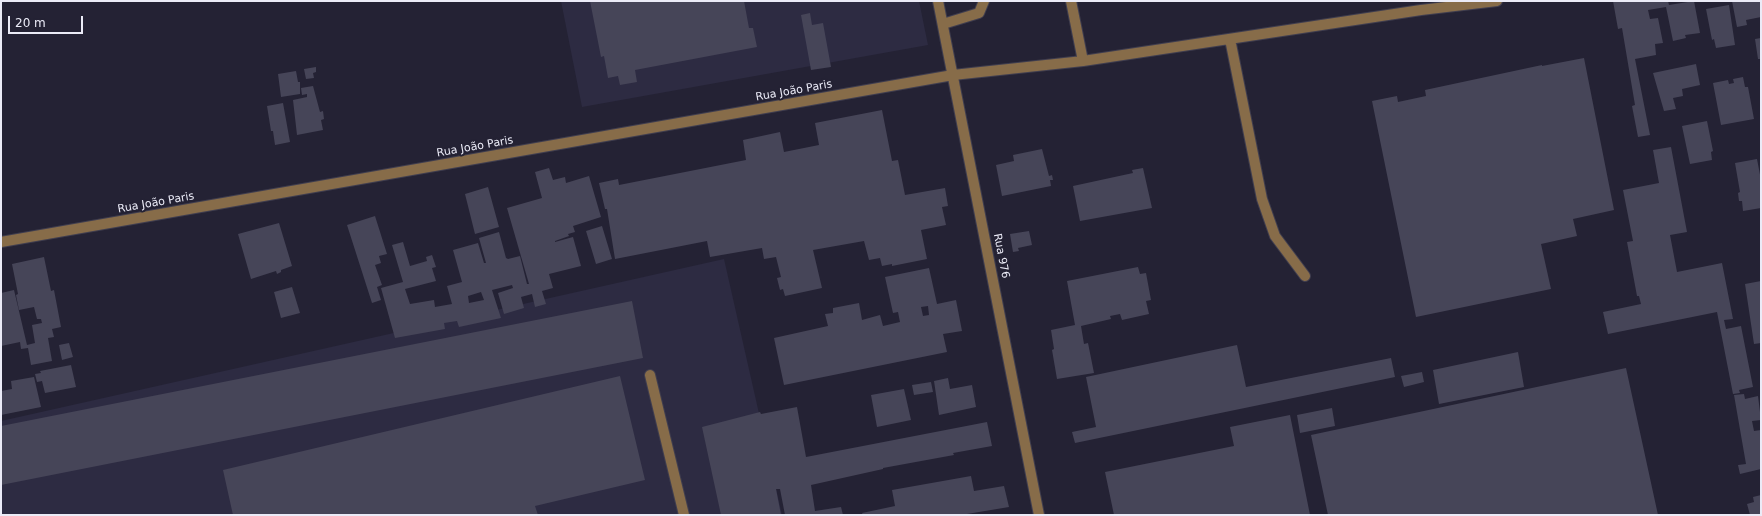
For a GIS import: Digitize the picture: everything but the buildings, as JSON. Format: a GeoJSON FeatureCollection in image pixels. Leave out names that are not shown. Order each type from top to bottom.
{"type":"FeatureCollection","features":[{"type":"Feature","properties":{"kind":"street","name":"Rua 976"},"geometry":{"type":"LineString","coordinates":[[938,1],[1039,515]]}},
{"type":"Feature","properties":{"kind":"street"},"geometry":{"type":"LineString","coordinates":[[943,24],[979,13],[984,1]]}},
{"type":"Feature","properties":{"kind":"street"},"geometry":{"type":"LineString","coordinates":[[1071,1],[1083,61]]}},
{"type":"Feature","properties":{"kind":"street","name":"Rua João Paris"},"geometry":{"type":"LineString","coordinates":[[1,242],[953,75],[1083,61],[1230,39],[1420,5],[1497,1]]}},
{"type":"Feature","properties":{"kind":"street"},"geometry":{"type":"LineString","coordinates":[[1230,39],[1262,199],[1276,236],[1305,276]]}},
{"type":"Feature","properties":{"kind":"street"},"geometry":{"type":"LineString","coordinates":[[650,375],[684,515]]}},
{"type":"Feature","properties":{"kind":"shaded area"},"geometry":{"type":"Polygon","coordinates":[[[561,1],[919,1],[928,45],[582,107],[561,1]]]}},
{"type":"Feature","properties":{"kind":"shaded area"},"geometry":{"type":"Polygon","coordinates":[[[724,259],[782,515],[1,515],[1,421],[724,259]]]}}]}
